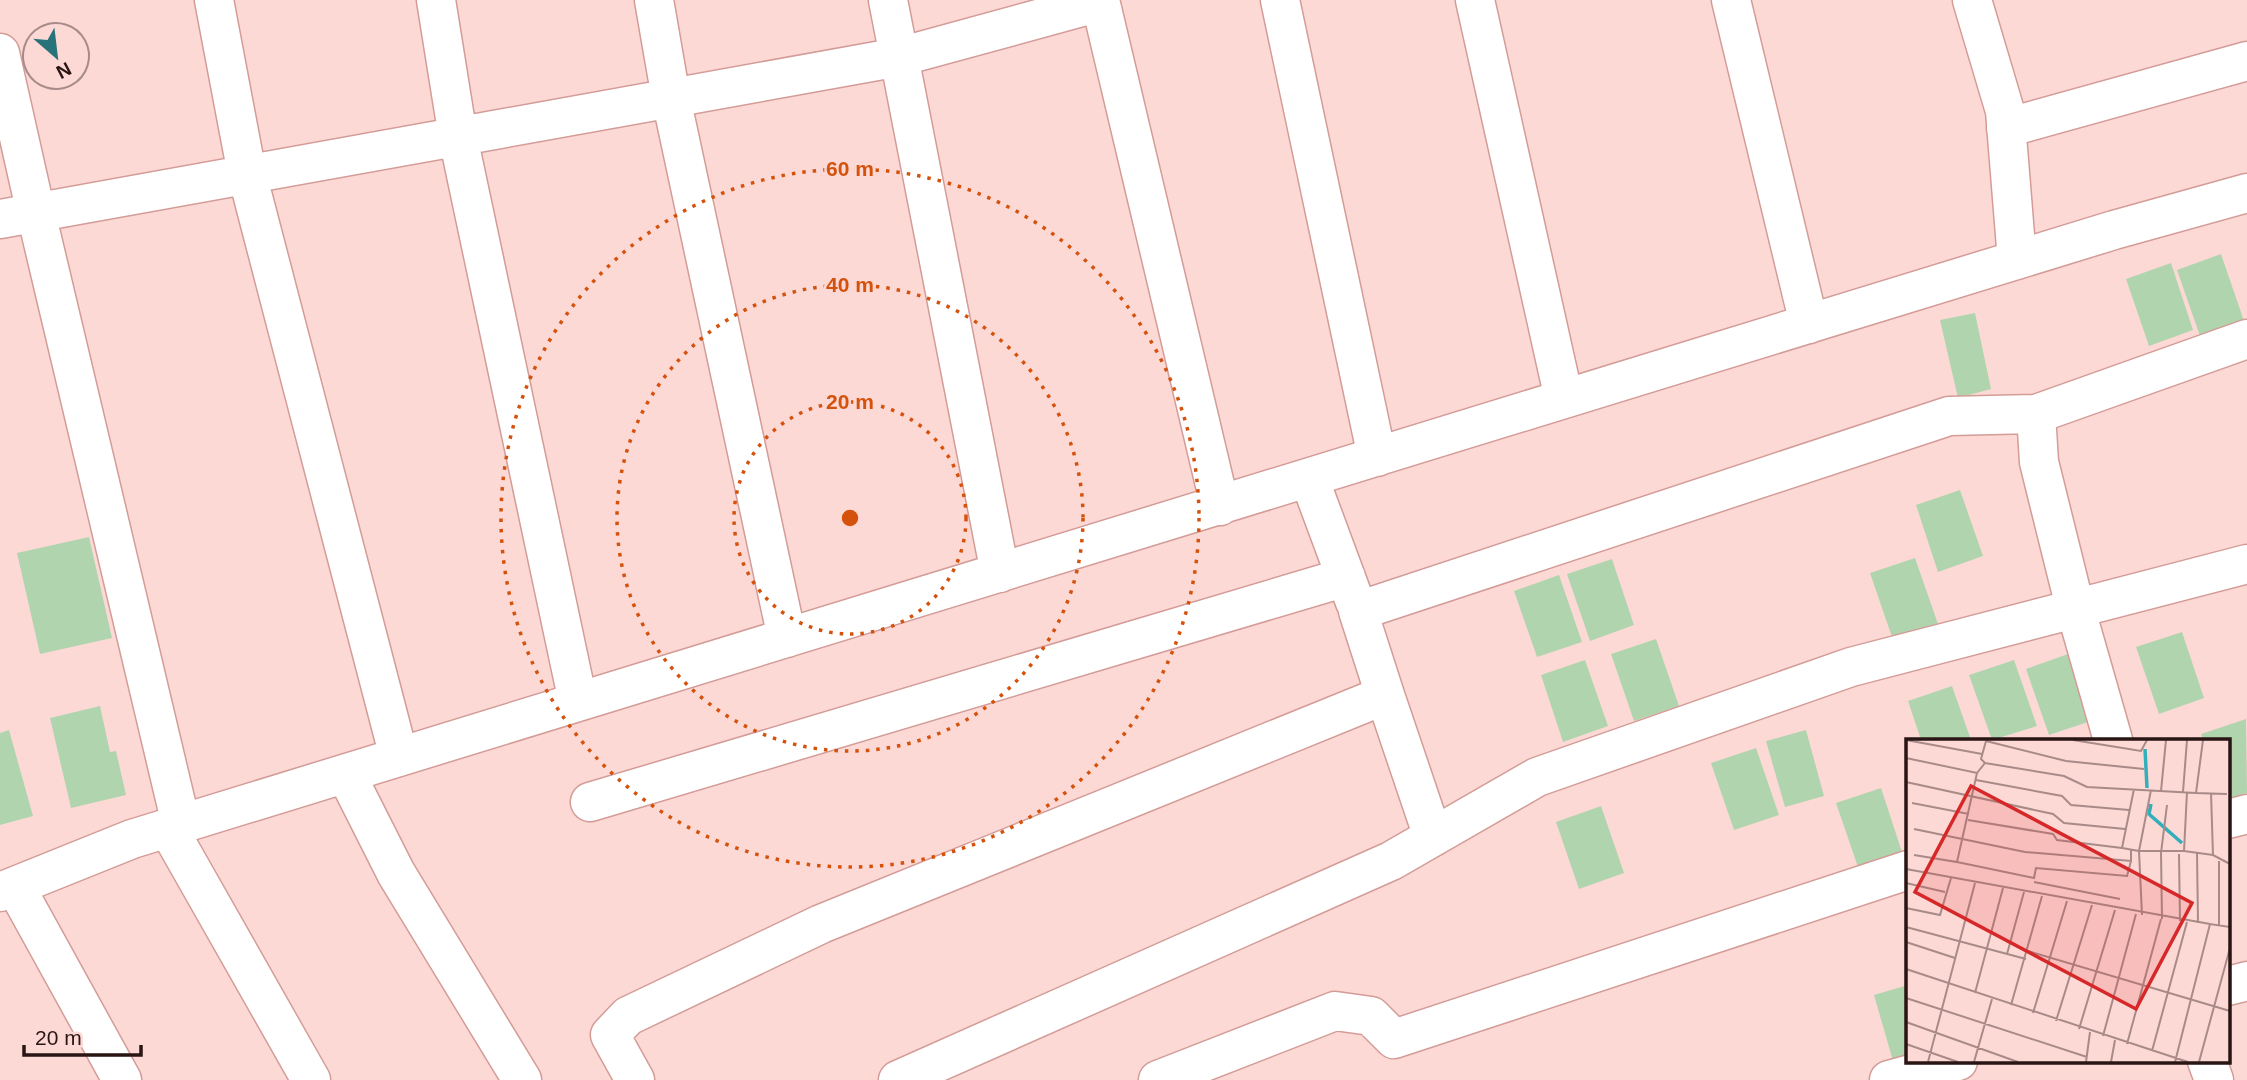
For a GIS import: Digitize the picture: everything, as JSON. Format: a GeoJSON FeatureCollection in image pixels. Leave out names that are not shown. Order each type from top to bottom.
{"type":"FeatureCollection","features":[{"type":"Feature","properties":{"kind":"street"},"geometry":{"type":"LineString","coordinates":[[214,0],[247,174],[399,757]]}},
{"type":"Feature","properties":{"kind":"street"},"geometry":{"type":"LineString","coordinates":[[436,0],[458,137],[578,702]]}},
{"type":"Feature","properties":{"kind":"street"},"geometry":{"type":"LineString","coordinates":[[654,0],[671,98],[786,638]]}},
{"type":"Feature","properties":{"kind":"street"},"geometry":{"type":"LineString","coordinates":[[888,0],[1000,573]]}},
{"type":"Feature","properties":{"kind":"street"},"geometry":{"type":"LineString","coordinates":[[1280,0],[1377,457]]}},
{"type":"Feature","properties":{"kind":"street"},"geometry":{"type":"LineString","coordinates":[[1475,0],[1564,399]]}},
{"type":"Feature","properties":{"kind":"street"},"geometry":{"type":"LineString","coordinates":[[1731,0],[1809,324]]}},
{"type":"Feature","properties":{"kind":"street"},"geometry":{"type":"LineString","coordinates":[[1972,0],[2005,111],[2017,260]]}},
{"type":"Feature","properties":{"kind":"street"},"geometry":{"type":"LineString","coordinates":[[18,216],[900,57],[1100,1],[1220,506]]}},
{"type":"Feature","properties":{"kind":"street"},"geometry":{"type":"LineString","coordinates":[[0,53],[18,216],[174,826],[311,1080]]}},
{"type":"Feature","properties":{"kind":"street"},"geometry":{"type":"LineString","coordinates":[[2006,128],[2247,61]]}},
{"type":"Feature","properties":{"kind":"street"},"geometry":{"type":"LineString","coordinates":[[122,1080],[7,889],[132,839],[2114,230],[2247,193]]}},
{"type":"Feature","properties":{"kind":"street"},"geometry":{"type":"LineString","coordinates":[[590,802],[1352,594],[1949,416],[2036,414],[2247,339]]}},
{"type":"Feature","properties":{"kind":"street"},"geometry":{"type":"LineString","coordinates":[[2036,414],[2039,462],[2075,607],[2113,739]]}},
{"type":"Feature","properties":{"kind":"street"},"geometry":{"type":"LineString","coordinates":[[1308,478],[1352,594],[1433,837]]}},
{"type":"Feature","properties":{"kind":"street"},"geometry":{"type":"LineString","coordinates":[[898,1080],[1391,861],[1537,777],[1850,667],[2247,564]]}},
{"type":"Feature","properties":{"kind":"street"},"geometry":{"type":"LineString","coordinates":[[635,1080],[610,1035],[628,1016],[834,919],[1385,695]]}},
{"type":"Feature","properties":{"kind":"street"},"geometry":{"type":"LineString","coordinates":[[346,774],[396,873],[522,1080]]}},
{"type":"Feature","properties":{"kind":"street"},"geometry":{"type":"LineString","coordinates":[[2230,818],[2247,814]]}},
{"type":"Feature","properties":{"kind":"street"},"geometry":{"type":"LineString","coordinates":[[1158,1080],[1335,1011],[1371,1016],[1394,1039],[1906,871]]}},
{"type":"Feature","properties":{"kind":"street"},"geometry":{"type":"LineString","coordinates":[[2230,985],[2247,981]]}},
{"type":"Feature","properties":{"kind":"street"},"geometry":{"type":"LineString","coordinates":[[1889,1080],[1954,1062]]}},
{"type":"Feature","properties":{"kind":"street"},"geometry":{"type":"LineString","coordinates":[[2207,1062],[2214,1080]]}},
{"type":"Feature","properties":{"kind":"building"},"geometry":{"type":"Polygon","coordinates":[[[2221,254],[2244,321],[2200,336],[2177,270],[2221,254]]]}},
{"type":"Feature","properties":{"kind":"building"},"geometry":{"type":"Polygon","coordinates":[[[2171,263],[2193,330],[2149,346],[2126,279],[2171,263]]]}},
{"type":"Feature","properties":{"kind":"building"},"geometry":{"type":"Polygon","coordinates":[[[1975,313],[1991,389],[1958,398],[1940,320],[1975,313]]]}},
{"type":"Feature","properties":{"kind":"building"},"geometry":{"type":"Polygon","coordinates":[[[1960,490],[1983,556],[1938,572],[1916,505],[1960,490]]]}},
{"type":"Feature","properties":{"kind":"building"},"geometry":{"type":"Polygon","coordinates":[[[89,537],[112,638],[40,654],[17,553],[89,537]]]}},
{"type":"Feature","properties":{"kind":"building"},"geometry":{"type":"Polygon","coordinates":[[[1915,558],[1938,624],[1893,640],[1870,573],[1915,558]]]}},
{"type":"Feature","properties":{"kind":"building"},"geometry":{"type":"Polygon","coordinates":[[[1612,559],[1634,625],[1590,641],[1567,574],[1612,559]]]}},
{"type":"Feature","properties":{"kind":"building"},"geometry":{"type":"Polygon","coordinates":[[[1559,575],[1582,642],[1537,657],[1514,591],[1559,575]]]}},
{"type":"Feature","properties":{"kind":"building"},"geometry":{"type":"Polygon","coordinates":[[[2182,632],[2204,698],[2159,714],[2136,647],[2182,632]]]}},
{"type":"Feature","properties":{"kind":"building"},"geometry":{"type":"Polygon","coordinates":[[[1656,639],[1679,706],[1634,721],[1611,654],[1656,639]]]}},
{"type":"Feature","properties":{"kind":"building"},"geometry":{"type":"Polygon","coordinates":[[[2071,653],[2094,720],[2049,735],[2026,669],[2071,653]]]}},
{"type":"Feature","properties":{"kind":"building"},"geometry":{"type":"Polygon","coordinates":[[[1585,660],[1608,726],[1563,742],[1541,675],[1585,660]]]}},
{"type":"Feature","properties":{"kind":"building"},"geometry":{"type":"Polygon","coordinates":[[[2014,660],[2037,726],[1992,739],[1969,675],[2014,660]]]}},
{"type":"Feature","properties":{"kind":"building"},"geometry":{"type":"Polygon","coordinates":[[[1952,686],[1971,739],[1921,739],[1908,701],[1952,686]]]}},
{"type":"Feature","properties":{"kind":"building"},"geometry":{"type":"Polygon","coordinates":[[[100,706],[110,752],[116,751],[126,795],[71,808],[50,718],[100,706]]]}},
{"type":"Feature","properties":{"kind":"building"},"geometry":{"type":"Polygon","coordinates":[[[2246,719],[2247,793],[2230,798],[2230,739],[2203,739],[2201,734],[2246,719]]]}},
{"type":"Feature","properties":{"kind":"building"},"geometry":{"type":"Polygon","coordinates":[[[9,730],[33,816],[0,825],[0,733],[9,730]]]}},
{"type":"Feature","properties":{"kind":"building"},"geometry":{"type":"Polygon","coordinates":[[[1806,730],[1824,796],[1785,807],[1766,741],[1806,730]]]}},
{"type":"Feature","properties":{"kind":"building"},"geometry":{"type":"Polygon","coordinates":[[[1756,748],[1779,815],[1734,830],[1711,763],[1756,748]]]}},
{"type":"Feature","properties":{"kind":"building"},"geometry":{"type":"Polygon","coordinates":[[[1881,788],[1903,855],[1859,870],[1836,803],[1881,788]]]}},
{"type":"Feature","properties":{"kind":"building"},"geometry":{"type":"Polygon","coordinates":[[[1601,806],[1624,873],[1579,889],[1556,822],[1601,806]]]}},
{"type":"Feature","properties":{"kind":"building"},"geometry":{"type":"Polygon","coordinates":[[[1906,986],[1906,1058],[1893,1061],[1874,995],[1906,986]]]}}]}
